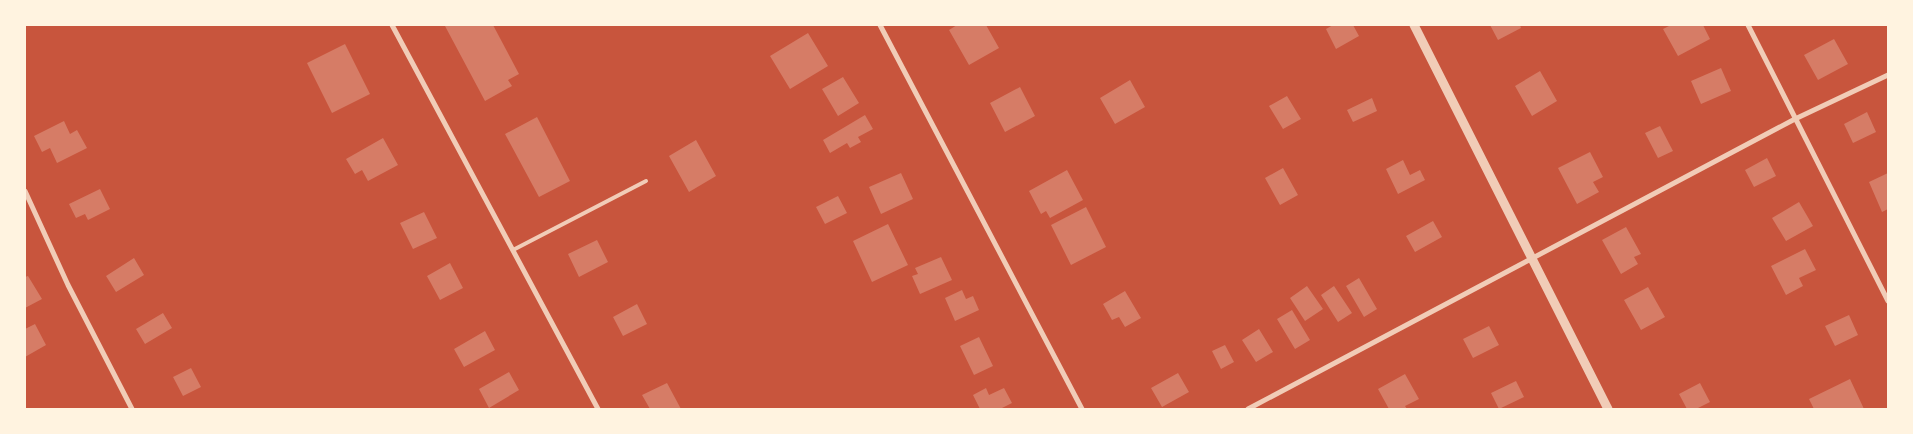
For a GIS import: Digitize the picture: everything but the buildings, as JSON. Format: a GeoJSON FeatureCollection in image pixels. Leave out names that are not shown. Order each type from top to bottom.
{"type":"FeatureCollection","features":[{"type":"Feature","properties":{"kind":"street"},"geometry":{"type":"LineString","coordinates":[[392,25],[598,409]]}},
{"type":"Feature","properties":{"kind":"street"},"geometry":{"type":"LineString","coordinates":[[880,25],[1082,409]]}},
{"type":"Feature","properties":{"kind":"street"},"geometry":{"type":"LineString","coordinates":[[1414,25],[1608,409]]}},
{"type":"Feature","properties":{"kind":"street"},"geometry":{"type":"LineString","coordinates":[[1748,25],[1888,301]]}},
{"type":"Feature","properties":{"kind":"street"},"geometry":{"type":"LineString","coordinates":[[1248,409],[1795,119],[1888,75]]}},
{"type":"Feature","properties":{"kind":"street"},"geometry":{"type":"LineString","coordinates":[[25,191],[68,286],[132,409]]}},
{"type":"Feature","properties":{"kind":"lane"},"geometry":{"type":"LineString","coordinates":[[513,250],[646,181]]}}]}
